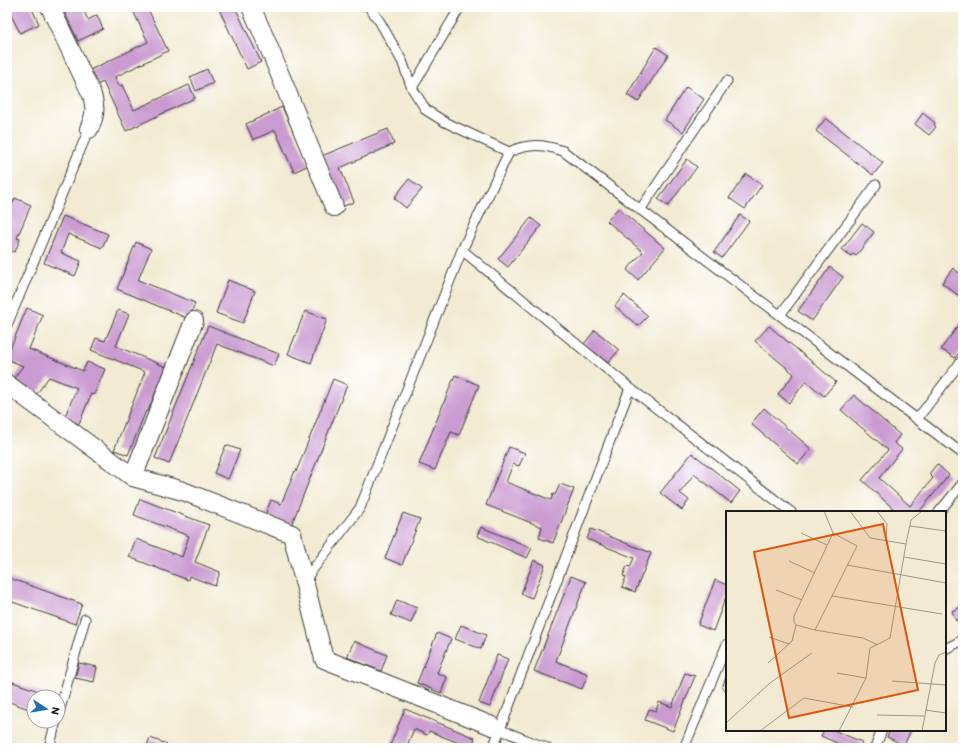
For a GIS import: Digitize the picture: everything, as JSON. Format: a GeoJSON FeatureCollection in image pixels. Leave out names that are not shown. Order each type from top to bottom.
{"type":"FeatureCollection","features":[{"type":"Feature","properties":{"kind":"street"},"geometry":{"type":"LineString","coordinates":[[50,7],[92,95],[95,110],[93,121],[89,129]]}},
{"type":"Feature","properties":{"kind":"street"},"geometry":{"type":"LineString","coordinates":[[251,7],[334,207]]}},
{"type":"Feature","properties":{"kind":"street"},"geometry":{"type":"LineString","coordinates":[[133,477],[194,321]]}},
{"type":"Feature","properties":{"kind":"street"},"geometry":{"type":"LineString","coordinates":[[7,384],[133,477],[183,491],[292,534],[324,659],[496,728]]}},
{"type":"Feature","properties":{"kind":"lane"},"geometry":{"type":"LineString","coordinates":[[369,7],[380,22],[402,61],[412,88],[426,110],[445,122],[509,152]]}},
{"type":"Feature","properties":{"kind":"lane"},"geometry":{"type":"LineString","coordinates":[[412,88],[460,7]]}},
{"type":"Feature","properties":{"kind":"lane"},"geometry":{"type":"LineString","coordinates":[[640,210],[727,81]]}},
{"type":"Feature","properties":{"kind":"lane"},"geometry":{"type":"LineString","coordinates":[[7,325],[89,129]]}},
{"type":"Feature","properties":{"kind":"lane"},"geometry":{"type":"LineString","coordinates":[[304,581],[360,508],[462,250],[509,152],[519,147],[530,145],[547,146],[563,151],[963,454]]}},
{"type":"Feature","properties":{"kind":"lane"},"geometry":{"type":"LineString","coordinates":[[780,315],[876,185]]}},
{"type":"Feature","properties":{"kind":"lane"},"geometry":{"type":"LineString","coordinates":[[462,250],[630,388],[782,509]]}},
{"type":"Feature","properties":{"kind":"lane"},"geometry":{"type":"LineString","coordinates":[[917,419],[963,359]]}},
{"type":"Feature","properties":{"kind":"lane"},"geometry":{"type":"LineString","coordinates":[[493,748],[496,728],[630,388]]}},
{"type":"Feature","properties":{"kind":"lane"},"geometry":{"type":"LineString","coordinates":[[940,511],[963,483]]}},
{"type":"Feature","properties":{"kind":"lane"},"geometry":{"type":"LineString","coordinates":[[66,689],[85,619]]}},
{"type":"Feature","properties":{"kind":"lane"},"geometry":{"type":"LineString","coordinates":[[946,648],[963,640]]}},
{"type":"Feature","properties":{"kind":"lane"},"geometry":{"type":"LineString","coordinates":[[684,748],[726,646]]}},
{"type":"Feature","properties":{"kind":"lane"},"geometry":{"type":"LineString","coordinates":[[496,728],[547,748]]}},
{"type":"Feature","properties":{"kind":"lane"},"geometry":{"type":"LineString","coordinates":[[49,748],[54,729]]}},
{"type":"Feature","properties":{"kind":"lane"},"geometry":{"type":"LineString","coordinates":[[875,748],[882,731]]}},
{"type":"Feature","properties":{"kind":"building"},"geometry":{"type":"Polygon","coordinates":[[[7,7],[31,7],[39,24],[20,33],[7,7]]]}},
{"type":"Feature","properties":{"kind":"building"},"geometry":{"type":"Polygon","coordinates":[[[62,7],[82,7],[88,20],[97,15],[103,29],[78,41],[62,7]]]}},
{"type":"Feature","properties":{"kind":"building"},"geometry":{"type":"Polygon","coordinates":[[[147,7],[168,51],[115,77],[119,86],[122,85],[134,110],[189,85],[195,98],[126,131],[103,82],[97,85],[90,70],[148,42],[134,13],[147,7]]]}},
{"type":"Feature","properties":{"kind":"building"},"geometry":{"type":"Polygon","coordinates":[[[218,7],[235,7],[261,62],[247,69],[218,7]]]}},
{"type":"Feature","properties":{"kind":"building"},"geometry":{"type":"Polygon","coordinates":[[[656,47],[668,55],[638,102],[627,95],[656,47]]]}},
{"type":"Feature","properties":{"kind":"building"},"geometry":{"type":"Polygon","coordinates":[[[207,69],[213,83],[196,91],[190,77],[207,69]]]}},
{"type":"Feature","properties":{"kind":"building"},"geometry":{"type":"Polygon","coordinates":[[[686,87],[704,99],[683,132],[665,120],[686,87]]]}},
{"type":"Feature","properties":{"kind":"building"},"geometry":{"type":"Polygon","coordinates":[[[282,107],[309,165],[294,172],[275,130],[253,140],[246,124],[282,107]]]}},
{"type":"Feature","properties":{"kind":"building"},"geometry":{"type":"Polygon","coordinates":[[[923,113],[935,123],[934,125],[936,127],[929,135],[915,124],[923,113]]]}},
{"type":"Feature","properties":{"kind":"building"},"geometry":{"type":"Polygon","coordinates":[[[826,118],[883,163],[873,175],[816,131],[826,118]]]}},
{"type":"Feature","properties":{"kind":"building"},"geometry":{"type":"Polygon","coordinates":[[[388,129],[394,144],[340,168],[354,202],[339,208],[319,157],[388,129]]]}},
{"type":"Feature","properties":{"kind":"building"},"geometry":{"type":"Polygon","coordinates":[[[687,159],[697,167],[668,206],[658,199],[687,159]]]}},
{"type":"Feature","properties":{"kind":"building"},"geometry":{"type":"Polygon","coordinates":[[[746,174],[762,185],[745,209],[729,198],[746,174]]]}},
{"type":"Feature","properties":{"kind":"building"},"geometry":{"type":"Polygon","coordinates":[[[409,179],[422,189],[406,208],[394,198],[409,179]]]}},
{"type":"Feature","properties":{"kind":"building"},"geometry":{"type":"Polygon","coordinates":[[[15,198],[31,205],[17,238],[20,239],[15,252],[11,251],[7,261],[7,217],[15,198]]]}},
{"type":"Feature","properties":{"kind":"building"},"geometry":{"type":"Polygon","coordinates":[[[618,208],[665,248],[638,280],[627,270],[643,252],[607,221],[618,208]]]}},
{"type":"Feature","properties":{"kind":"building"},"geometry":{"type":"Polygon","coordinates":[[[740,215],[749,221],[722,258],[714,252],[740,215]]]}},
{"type":"Feature","properties":{"kind":"building"},"geometry":{"type":"Polygon","coordinates":[[[63,216],[108,234],[102,248],[68,234],[61,253],[81,261],[75,276],[44,263],[63,216]]]}},
{"type":"Feature","properties":{"kind":"building"},"geometry":{"type":"Polygon","coordinates":[[[531,218],[541,226],[508,267],[498,259],[531,218]]]}},
{"type":"Feature","properties":{"kind":"building"},"geometry":{"type":"Polygon","coordinates":[[[862,223],[874,232],[856,256],[853,254],[851,256],[842,249],[862,223]]]}},
{"type":"Feature","properties":{"kind":"building"},"geometry":{"type":"Polygon","coordinates":[[[136,242],[151,249],[138,280],[195,303],[189,319],[117,289],[136,242]]]}},
{"type":"Feature","properties":{"kind":"building"},"geometry":{"type":"Polygon","coordinates":[[[830,267],[843,277],[812,321],[798,311],[830,267]]]}},
{"type":"Feature","properties":{"kind":"building"},"geometry":{"type":"Polygon","coordinates":[[[953,268],[963,276],[963,299],[942,283],[953,268]]]}},
{"type":"Feature","properties":{"kind":"building"},"geometry":{"type":"Polygon","coordinates":[[[228,280],[255,291],[243,323],[216,313],[228,280]]]}},
{"type":"Feature","properties":{"kind":"building"},"geometry":{"type":"Polygon","coordinates":[[[624,295],[648,316],[638,326],[615,306],[624,295]]]}},
{"type":"Feature","properties":{"kind":"building"},"geometry":{"type":"Polygon","coordinates":[[[27,308],[43,315],[29,349],[83,371],[87,362],[105,369],[94,395],[91,394],[79,424],[64,418],[77,388],[49,377],[33,399],[11,382],[23,366],[7,359],[7,356],[27,308]]]}},
{"type":"Feature","properties":{"kind":"building"},"geometry":{"type":"Polygon","coordinates":[[[118,310],[129,314],[116,346],[166,367],[128,455],[114,450],[145,372],[91,350],[96,338],[105,341],[118,310]]]}},
{"type":"Feature","properties":{"kind":"building"},"geometry":{"type":"Polygon","coordinates":[[[305,311],[327,319],[311,363],[288,354],[305,311]]]}},
{"type":"Feature","properties":{"kind":"building"},"geometry":{"type":"Polygon","coordinates":[[[963,319],[963,347],[955,358],[941,349],[963,319]]]}},
{"type":"Feature","properties":{"kind":"building"},"geometry":{"type":"Polygon","coordinates":[[[208,326],[279,354],[274,366],[217,344],[169,464],[155,458],[208,326]]]}},
{"type":"Feature","properties":{"kind":"building"},"geometry":{"type":"Polygon","coordinates":[[[769,326],[836,382],[824,396],[806,381],[789,403],[778,394],[794,374],[755,341],[769,326]]]}},
{"type":"Feature","properties":{"kind":"building"},"geometry":{"type":"Polygon","coordinates":[[[595,330],[619,350],[608,363],[584,344],[595,330]]]}},
{"type":"Feature","properties":{"kind":"building"},"geometry":{"type":"Polygon","coordinates":[[[455,375],[479,385],[459,435],[451,432],[435,470],[419,464],[455,375]]]}},
{"type":"Feature","properties":{"kind":"building"},"geometry":{"type":"Polygon","coordinates":[[[333,379],[347,385],[291,526],[265,515],[271,500],[281,504],[295,471],[296,472],[333,379]]]}},
{"type":"Feature","properties":{"kind":"building"},"geometry":{"type":"Polygon","coordinates":[[[854,395],[900,435],[894,443],[902,449],[879,478],[910,506],[933,478],[929,474],[937,464],[949,475],[920,511],[896,511],[862,480],[888,450],[841,410],[854,395]]]}},
{"type":"Feature","properties":{"kind":"building"},"geometry":{"type":"Polygon","coordinates":[[[764,408],[811,449],[798,464],[751,424],[764,408]]]}},
{"type":"Feature","properties":{"kind":"building"},"geometry":{"type":"Polygon","coordinates":[[[226,445],[240,450],[228,479],[214,473],[226,445]]]}},
{"type":"Feature","properties":{"kind":"building"},"geometry":{"type":"Polygon","coordinates":[[[509,447],[525,453],[519,466],[513,464],[506,482],[551,500],[560,484],[574,489],[553,543],[539,538],[542,527],[486,505],[509,447]]]}},
{"type":"Feature","properties":{"kind":"building"},"geometry":{"type":"Polygon","coordinates":[[[692,453],[740,491],[731,503],[694,474],[680,493],[689,500],[682,510],[660,493],[692,453]]]}},
{"type":"Feature","properties":{"kind":"building"},"geometry":{"type":"Polygon","coordinates":[[[140,499],[209,525],[195,562],[220,572],[215,586],[189,576],[188,580],[129,557],[136,539],[182,557],[189,536],[134,515],[140,499]]]}},
{"type":"Feature","properties":{"kind":"building"},"geometry":{"type":"Polygon","coordinates":[[[963,510],[963,520],[959,512],[963,510]]]}},
{"type":"Feature","properties":{"kind":"building"},"geometry":{"type":"Polygon","coordinates":[[[403,513],[420,519],[402,565],[385,558],[403,513]]]}},
{"type":"Feature","properties":{"kind":"building"},"geometry":{"type":"Polygon","coordinates":[[[481,527],[532,548],[527,558],[477,536],[481,527]]]}},
{"type":"Feature","properties":{"kind":"building"},"geometry":{"type":"Polygon","coordinates":[[[591,529],[651,553],[635,592],[622,587],[626,577],[623,576],[627,566],[630,567],[634,558],[587,539],[591,529]]]}},
{"type":"Feature","properties":{"kind":"building"},"geometry":{"type":"Polygon","coordinates":[[[534,560],[545,565],[532,598],[521,594],[534,560]]]}},
{"type":"Feature","properties":{"kind":"building"},"geometry":{"type":"Polygon","coordinates":[[[571,576],[586,582],[556,661],[588,674],[582,689],[534,671],[571,576]]]}},
{"type":"Feature","properties":{"kind":"building"},"geometry":{"type":"Polygon","coordinates":[[[9,578],[82,604],[75,624],[7,600],[7,584],[9,578]]]}},
{"type":"Feature","properties":{"kind":"building"},"geometry":{"type":"Polygon","coordinates":[[[715,580],[726,585],[726,597],[713,631],[698,625],[715,580]]]}},
{"type":"Feature","properties":{"kind":"building"},"geometry":{"type":"Polygon","coordinates":[[[397,600],[417,608],[411,623],[391,615],[397,600]]]}},
{"type":"Feature","properties":{"kind":"building"},"geometry":{"type":"Polygon","coordinates":[[[963,606],[963,618],[956,621],[952,611],[963,606]]]}},
{"type":"Feature","properties":{"kind":"building"},"geometry":{"type":"Polygon","coordinates":[[[461,625],[486,635],[481,649],[455,639],[461,625]]]}},
{"type":"Feature","properties":{"kind":"building"},"geometry":{"type":"Polygon","coordinates":[[[437,633],[451,639],[437,673],[447,677],[441,693],[417,683],[437,633]]]}},
{"type":"Feature","properties":{"kind":"building"},"geometry":{"type":"Polygon","coordinates":[[[354,641],[387,655],[381,671],[347,657],[354,641]]]}},
{"type":"Feature","properties":{"kind":"building"},"geometry":{"type":"Polygon","coordinates":[[[497,655],[508,659],[490,707],[479,703],[497,655]]]}},
{"type":"Feature","properties":{"kind":"building"},"geometry":{"type":"Polygon","coordinates":[[[79,663],[97,667],[94,682],[75,678],[79,663]]]}},
{"type":"Feature","properties":{"kind":"building"},"geometry":{"type":"Polygon","coordinates":[[[685,673],[695,676],[673,731],[645,720],[649,709],[656,711],[659,702],[672,707],[685,673]]]}},
{"type":"Feature","properties":{"kind":"building"},"geometry":{"type":"Polygon","coordinates":[[[726,678],[726,690],[722,688],[726,678]]]}},
{"type":"Feature","properties":{"kind":"building"},"geometry":{"type":"Polygon","coordinates":[[[7,680],[33,689],[26,689],[26,708],[7,701],[9,696],[7,695],[7,680]]]}},
{"type":"Feature","properties":{"kind":"building"},"geometry":{"type":"Polygon","coordinates":[[[405,709],[475,738],[471,748],[429,731],[427,735],[414,729],[406,748],[389,748],[405,709]]]}},
{"type":"Feature","properties":{"kind":"building"},"geometry":{"type":"Polygon","coordinates":[[[824,731],[835,731],[862,742],[860,748],[848,748],[821,736],[824,731]]]}},
{"type":"Feature","properties":{"kind":"building"},"geometry":{"type":"Polygon","coordinates":[[[890,731],[911,731],[904,745],[887,737],[890,731]]]}},
{"type":"Feature","properties":{"kind":"building"},"geometry":{"type":"Polygon","coordinates":[[[150,738],[167,744],[166,748],[146,748],[150,738]]]}},
{"type":"Feature","properties":{"kind":"building"},"geometry":{"type":"Polygon","coordinates":[[[952,743],[954,748],[946,748],[952,743]]]}}]}
